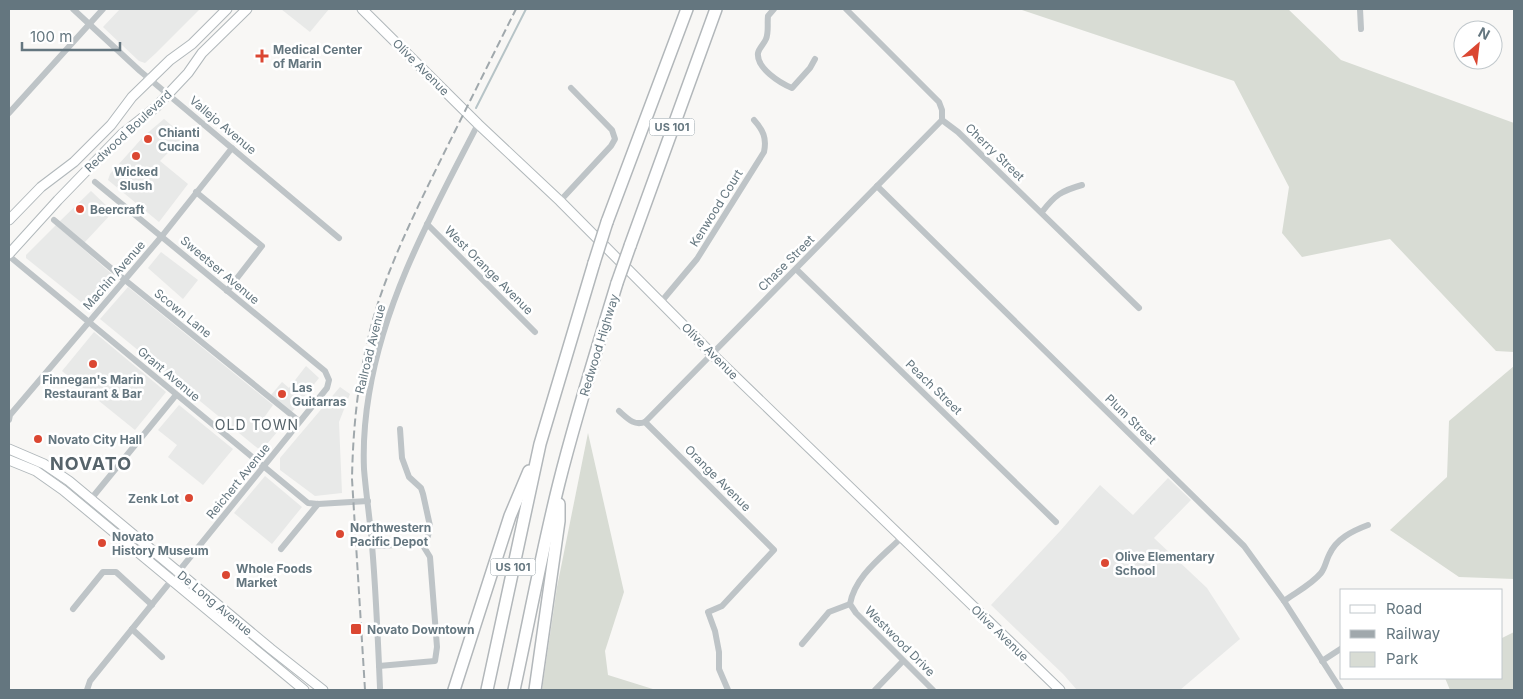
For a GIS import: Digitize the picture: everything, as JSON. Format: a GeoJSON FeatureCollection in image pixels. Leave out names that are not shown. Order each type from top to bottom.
{"type":"FeatureCollection","features":[{"type":"Feature","properties":{"kind":"highway","name":"US 101"},"geometry":{"type":"LineString","coordinates":[[488,690],[540,444],[607,222],[686,9]]}},
{"type":"Feature","properties":{"kind":"highway","name":"Redwood Highway"},"geometry":{"type":"LineString","coordinates":[[514,690],[559,483],[588,376],[630,246],[716,9]]}},
{"type":"Feature","properties":{"kind":"highway"},"geometry":{"type":"LineString","coordinates":[[454,690],[510,516],[540,444]]}},
{"type":"Feature","properties":{"kind":"highway"},"geometry":{"type":"LineString","coordinates":[[535,690],[559,521],[559,483]]}},
{"type":"Feature","properties":{"kind":"main road","name":"Redwood Boulevard"},"geometry":{"type":"LineString","coordinates":[[9,220],[41,187],[74,162],[111,125],[132,97],[170,60],[192,44],[227,9]]}},
{"type":"Feature","properties":{"kind":"main road","name":"Redwood Boulevard"},"geometry":{"type":"LineString","coordinates":[[9,255],[58,200],[122,134],[150,113],[188,73],[202,53],[247,9]]}},
{"type":"Feature","properties":{"kind":"main road","name":"Olive Avenue"},"geometry":{"type":"LineString","coordinates":[[362,9],[478,124],[560,201],[712,354],[1060,690]]}},
{"type":"Feature","properties":{"kind":"main road","name":"De Long Avenue"},"geometry":{"type":"LineString","coordinates":[[9,449],[30,457],[53,470],[91,499],[262,656],[304,690]]}},
{"type":"Feature","properties":{"kind":"main road","name":"De Long Avenue"},"geometry":{"type":"LineString","coordinates":[[9,460],[36,471],[49,479],[324,690]]}},
{"type":"Feature","properties":{"kind":"main road"},"geometry":{"type":"LineString","coordinates":[[262,656],[275,660],[290,673],[296,670]]}},
{"type":"Feature","properties":{"kind":"street","name":"Vallejo Avenue"},"geometry":{"type":"LineString","coordinates":[[73,9],[150,80],[338,238]]}},
{"type":"Feature","properties":{"kind":"street"},"geometry":{"type":"LineString","coordinates":[[9,112],[103,9]]}},
{"type":"Feature","properties":{"kind":"street"},"geometry":{"type":"LineString","coordinates":[[774,9],[768,16],[767,37],[758,52],[759,61],[781,84],[792,88],[810,68],[815,58]]}},
{"type":"Feature","properties":{"kind":"street"},"geometry":{"type":"LineString","coordinates":[[846,9],[939,102],[942,110],[942,120]]}},
{"type":"Feature","properties":{"kind":"street"},"geometry":{"type":"LineString","coordinates":[[1360,9],[1361,29]]}},
{"type":"Feature","properties":{"kind":"street"},"geometry":{"type":"LineString","coordinates":[[560,201],[611,146],[615,139],[612,130],[571,88]]}},
{"type":"Feature","properties":{"kind":"street","name":"Kenwood Court"},"geometry":{"type":"LineString","coordinates":[[661,302],[697,259],[764,152],[766,142],[763,131],[754,120]]}},
{"type":"Feature","properties":{"kind":"street","name":"Chase Street"},"geometry":{"type":"LineString","coordinates":[[646,422],[942,120]]}},
{"type":"Feature","properties":{"kind":"street","name":"Cherry Street"},"geometry":{"type":"LineString","coordinates":[[942,120],[958,132],[1042,212],[1139,308]]}},
{"type":"Feature","properties":{"kind":"street","name":"Railroad Avenue"},"geometry":{"type":"LineString","coordinates":[[380,688],[372,546],[364,468],[369,394],[388,319],[403,276],[478,124]]}},
{"type":"Feature","properties":{"kind":"street","name":"Machin Avenue"},"geometry":{"type":"LineString","coordinates":[[9,417],[162,236],[232,148]]}},
{"type":"Feature","properties":{"kind":"street","name":"Sweetser Avenue"},"geometry":{"type":"LineString","coordinates":[[95,182],[325,371],[329,378]]}},
{"type":"Feature","properties":{"kind":"street"},"geometry":{"type":"LineString","coordinates":[[1042,212],[1054,197],[1064,190],[1082,185]]}},
{"type":"Feature","properties":{"kind":"street","name":"Plum Street"},"geometry":{"type":"LineString","coordinates":[[877,186],[1244,546],[1284,601],[1341,690]]}},
{"type":"Feature","properties":{"kind":"street"},"geometry":{"type":"LineString","coordinates":[[196,192],[262,246],[227,291]]}},
{"type":"Feature","properties":{"kind":"street","name":"Scown Lane"},"geometry":{"type":"LineString","coordinates":[[54,220],[299,421]]}},
{"type":"Feature","properties":{"kind":"street","name":"West Orange Avenue"},"geometry":{"type":"LineString","coordinates":[[427,224],[535,332]]}},
{"type":"Feature","properties":{"kind":"street","name":"Grant Avenue"},"geometry":{"type":"LineString","coordinates":[[9,255],[263,467],[308,503],[318,504]]}},
{"type":"Feature","properties":{"kind":"street","name":"Peach Street"},"geometry":{"type":"LineString","coordinates":[[796,269],[1056,522]]}},
{"type":"Feature","properties":{"kind":"street","name":"Reichert Avenue"},"geometry":{"type":"LineString","coordinates":[[86,690],[90,681],[327,388],[329,378]]}},
{"type":"Feature","properties":{"kind":"street"},"geometry":{"type":"LineString","coordinates":[[91,499],[176,395]]}},
{"type":"Feature","properties":{"kind":"street"},"geometry":{"type":"LineString","coordinates":[[619,411],[633,423],[646,422]]}},
{"type":"Feature","properties":{"kind":"street","name":"Orange Avenue"},"geometry":{"type":"LineString","coordinates":[[646,422],[774,550],[722,606],[708,612],[715,631],[719,652],[719,669],[728,690]]}},
{"type":"Feature","properties":{"kind":"street"},"geometry":{"type":"LineString","coordinates":[[400,429],[402,458],[409,477],[421,488],[430,526],[428,536],[422,544]]}},
{"type":"Feature","properties":{"kind":"street"},"geometry":{"type":"LineString","coordinates":[[281,549],[318,504],[368,501]]}},
{"type":"Feature","properties":{"kind":"street"},"geometry":{"type":"LineString","coordinates":[[1284,601],[1314,580],[1323,571],[1329,553],[1340,540],[1354,530],[1368,525]]}},
{"type":"Feature","properties":{"kind":"street","name":"Westwood Drive"},"geometry":{"type":"LineString","coordinates":[[901,538],[863,576],[854,588],[850,604],[856,613],[933,690]]}},
{"type":"Feature","properties":{"kind":"street"},"geometry":{"type":"LineString","coordinates":[[372,546],[422,544]]}},
{"type":"Feature","properties":{"kind":"street"},"geometry":{"type":"LineString","coordinates":[[379,666],[435,661],[437,647],[430,557],[422,544]]}},
{"type":"Feature","properties":{"kind":"street"},"geometry":{"type":"LineString","coordinates":[[73,609],[103,572],[116,572],[152,605]]}},
{"type":"Feature","properties":{"kind":"street"},"geometry":{"type":"LineString","coordinates":[[802,644],[829,612],[850,604]]}},
{"type":"Feature","properties":{"kind":"street"},"geometry":{"type":"LineString","coordinates":[[132,630],[162,657]]}},
{"type":"Feature","properties":{"kind":"street"},"geometry":{"type":"LineString","coordinates":[[1322,661],[1340,649]]}},
{"type":"Feature","properties":{"kind":"street"},"geometry":{"type":"LineString","coordinates":[[875,690],[903,661]]}},
{"type":"Feature","properties":{"kind":"shaded area"},"geometry":{"type":"Polygon","coordinates":[[[120,9],[200,9],[145,63],[139,61],[103,27],[120,9]]]}},
{"type":"Feature","properties":{"kind":"shaded area"},"geometry":{"type":"Polygon","coordinates":[[[281,9],[329,9],[310,32],[281,9]]]}},
{"type":"Feature","properties":{"kind":"shaded area"},"geometry":{"type":"Polygon","coordinates":[[[164,119],[184,136],[160,161],[188,184],[159,222],[108,180],[110,174],[144,136],[164,119]]]}},
{"type":"Feature","properties":{"kind":"shaded area"},"geometry":{"type":"Polygon","coordinates":[[[91,191],[113,212],[84,243],[59,222],[91,191]]]}},
{"type":"Feature","properties":{"kind":"shaded area"},"geometry":{"type":"Polygon","coordinates":[[[56,225],[114,276],[88,306],[26,258],[26,255],[56,225]]]}},
{"type":"Feature","properties":{"kind":"shaded area"},"geometry":{"type":"Polygon","coordinates":[[[161,252],[198,280],[183,299],[148,268],[161,252]]]}},
{"type":"Feature","properties":{"kind":"shaded area"},"geometry":{"type":"Polygon","coordinates":[[[128,287],[273,405],[263,419],[278,431],[261,451],[100,319],[128,287]]]}},
{"type":"Feature","properties":{"kind":"shaded area"},"geometry":{"type":"Polygon","coordinates":[[[94,332],[166,392],[135,430],[62,371],[94,332]]]}},
{"type":"Feature","properties":{"kind":"shaded area"},"geometry":{"type":"Polygon","coordinates":[[[306,366],[319,378],[291,413],[271,395],[282,382],[289,388],[306,366]]]}},
{"type":"Feature","properties":{"kind":"shaded area"},"geometry":{"type":"Polygon","coordinates":[[[340,387],[350,394],[339,422],[342,493],[315,496],[280,470],[280,458],[340,387]]]}},
{"type":"Feature","properties":{"kind":"shaded area"},"geometry":{"type":"Polygon","coordinates":[[[179,405],[233,449],[203,485],[168,457],[177,445],[158,430],[179,405]]]}},
{"type":"Feature","properties":{"kind":"shaded area"},"geometry":{"type":"Polygon","coordinates":[[[265,476],[302,507],[272,544],[234,513],[265,476]]]}},
{"type":"Feature","properties":{"kind":"shaded area","name":"Olive Elementary School"},"geometry":{"type":"Polygon","coordinates":[[[1168,478],[1191,500],[1154,538],[1207,588],[1240,639],[1180,690],[1077,690],[1063,674],[991,605],[1100,485],[1133,515],[1168,478]]]}},
{"type":"Feature","properties":{"kind":"green space"},"geometry":{"type":"Polygon","coordinates":[[[1019,9],[1288,9],[1341,60],[1514,123],[1514,352],[1496,351],[1390,239],[1302,257],[1282,233],[1289,187],[1234,81],[1019,9]]]}},
{"type":"Feature","properties":{"kind":"green space"},"geometry":{"type":"Polygon","coordinates":[[[1514,366],[1514,579],[1459,577],[1390,530],[1447,477],[1449,421],[1514,366]]]}},
{"type":"Feature","properties":{"kind":"green space"},"geometry":{"type":"Polygon","coordinates":[[[588,433],[624,592],[605,651],[608,675],[656,690],[542,690],[557,587],[588,433]]]}},
{"type":"Feature","properties":{"kind":"green space"},"geometry":{"type":"Polygon","coordinates":[[[1514,632],[1514,690],[1450,690],[1445,679],[1503,679],[1503,638],[1514,632]]]}},
{"type":"Feature","properties":{"kind":"waterway"},"geometry":{"type":"LineString","coordinates":[[476,108],[526,9]]}},
{"type":"Feature","properties":{"kind":"railway"},"geometry":{"type":"LineString","coordinates":[[365,690],[352,479],[356,412],[366,346],[378,303],[401,243],[516,9]]}},
{"type":"Feature","properties":{"kind":"place","name":"Medical Center of Marin"},"geometry":{"type":"Point","coordinates":[262,56]}},
{"type":"Feature","properties":{"kind":"place","name":"Chianti Cucina"},"geometry":{"type":"Point","coordinates":[148,139]}},
{"type":"Feature","properties":{"kind":"place","name":"Wicked Slush"},"geometry":{"type":"Point","coordinates":[136,156]}},
{"type":"Feature","properties":{"kind":"place","name":"Beercraft"},"geometry":{"type":"Point","coordinates":[80,209]}},
{"type":"Feature","properties":{"kind":"place","name":"Finnegan's Marin Restaurant & Bar"},"geometry":{"type":"Point","coordinates":[93,364]}},
{"type":"Feature","properties":{"kind":"place","name":"Las Guitarras"},"geometry":{"type":"Point","coordinates":[282,394]}},
{"type":"Feature","properties":{"kind":"place","name":"Novato City Hall"},"geometry":{"type":"Point","coordinates":[38,439]}},
{"type":"Feature","properties":{"kind":"place","name":"Zenk Lot"},"geometry":{"type":"Point","coordinates":[189,498]}},
{"type":"Feature","properties":{"kind":"place","name":"Northwestern Pacific Depot"},"geometry":{"type":"Point","coordinates":[340,534]}},
{"type":"Feature","properties":{"kind":"place","name":"Novato History Museum"},"geometry":{"type":"Point","coordinates":[102,543]}},
{"type":"Feature","properties":{"kind":"place","name":"Olive Elementary School"},"geometry":{"type":"Point","coordinates":[1105,563]}},
{"type":"Feature","properties":{"kind":"place","name":"Whole Foods Market"},"geometry":{"type":"Point","coordinates":[226,575]}},
{"type":"Feature","properties":{"kind":"place","name":"Novato Downtown"},"geometry":{"type":"Point","coordinates":[356,629]}},
{"type":"Feature","properties":{"kind":"district","name":"OLD TOWN"},"geometry":{"type":"Point","coordinates":[257,424]}},
{"type":"Feature","properties":{"kind":"district","name":"NOVATO"},"geometry":{"type":"Point","coordinates":[91,463]}}]}
